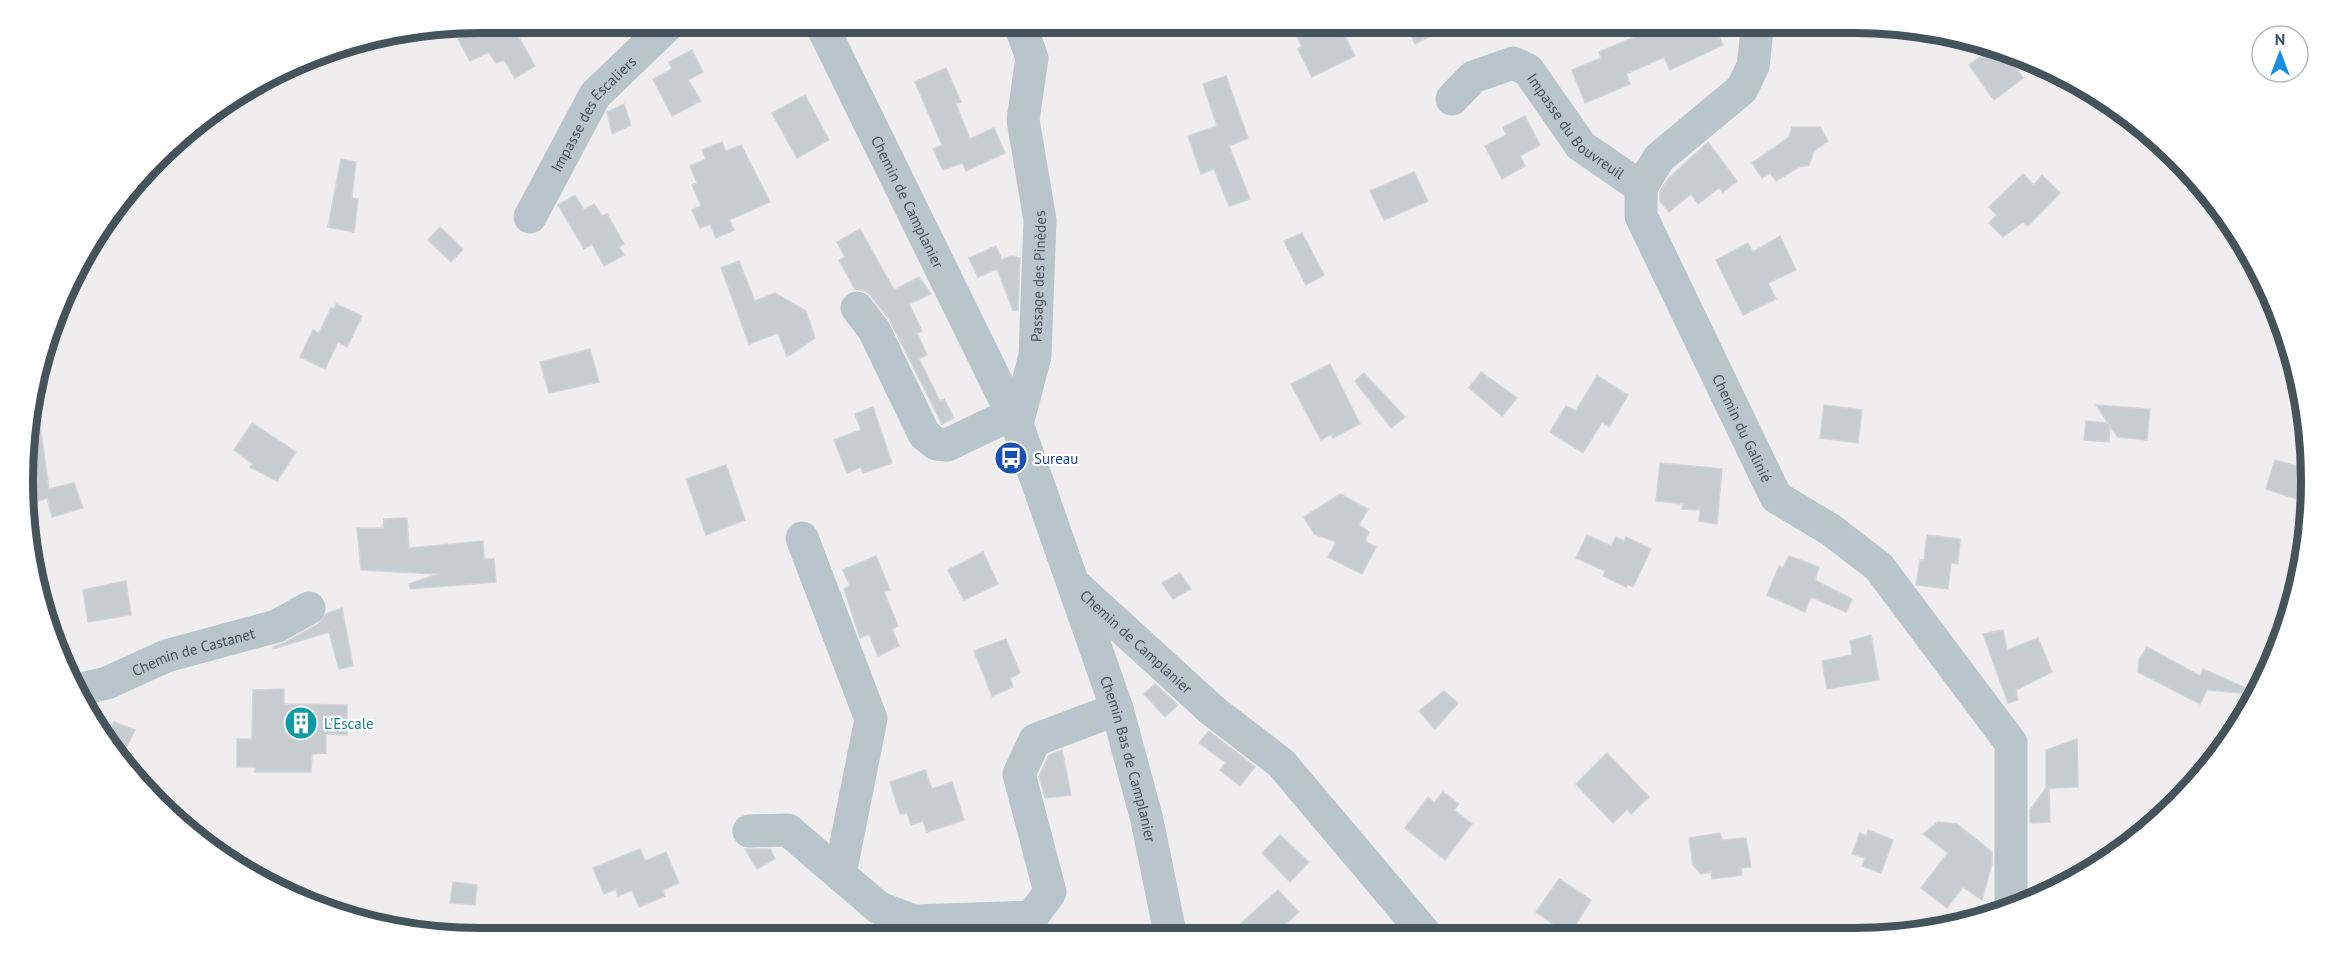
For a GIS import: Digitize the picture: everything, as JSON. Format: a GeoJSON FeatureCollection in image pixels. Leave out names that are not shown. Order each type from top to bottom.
{"type":"FeatureCollection","features":[{"type":"Feature","properties":{"kind":"street","name":"Impasse des Escaliers"},"geometry":{"type":"LineString","coordinates":[[530,217],[595,95],[660,33]]}},
{"type":"Feature","properties":{"kind":"street","name":"Chemin de Camplanier"},"geometry":{"type":"LineString","coordinates":[[825,33],[1014,419],[1074,584],[1213,711],[1281,763],[1420,928]]}},
{"type":"Feature","properties":{"kind":"street","name":"Passage des Pinèdes"},"geometry":{"type":"LineString","coordinates":[[1014,419],[1035,356],[1040,220],[1023,120],[1032,58],[1023,33]]}},
{"type":"Feature","properties":{"kind":"street"},"geometry":{"type":"LineString","coordinates":[[1641,187],[1659,158],[1742,89],[1753,66],[1757,33]]}},
{"type":"Feature","properties":{"kind":"street","name":"Impasse du Bouvreuil"},"geometry":{"type":"LineString","coordinates":[[1452,99],[1473,77],[1513,63],[1528,70],[1581,146],[1641,187]]}},
{"type":"Feature","properties":{"kind":"street","name":"Chemin du Galinié"},"geometry":{"type":"LineString","coordinates":[[1641,187],[1641,216],[1776,497],[1831,530],[1879,567],[2011,743],[2011,899]]}},
{"type":"Feature","properties":{"kind":"street"},"geometry":{"type":"LineString","coordinates":[[857,308],[874,330],[924,434],[936,444],[947,445],[1014,419]]}},
{"type":"Feature","properties":{"kind":"street"},"geometry":{"type":"LineString","coordinates":[[802,538],[871,719],[840,874]]}},
{"type":"Feature","properties":{"kind":"street","name":"Chemin Bas de Camplanier"},"geometry":{"type":"LineString","coordinates":[[1074,584],[1116,709],[1146,816],[1170,928]]}},
{"type":"Feature","properties":{"kind":"street","name":"Chemin de Castanet"},"geometry":{"type":"LineString","coordinates":[[85,688],[107,684],[166,656],[277,626],[309,608]]}},
{"type":"Feature","properties":{"kind":"street"},"geometry":{"type":"LineString","coordinates":[[749,831],[788,830],[879,908],[914,921],[1032,917],[1050,892],[1019,774],[1035,740],[1116,709]]}},
{"type":"Feature","properties":{"kind":"building"},"geometry":{"type":"Polygon","coordinates":[[[468,33],[480,33],[481,35],[516,33],[535,66],[515,78],[504,60],[496,63],[489,52],[470,61],[458,39],[468,33]]]}},
{"type":"Feature","properties":{"kind":"building"},"geometry":{"type":"Polygon","coordinates":[[[1295,33],[1336,33],[1338,37],[1344,35],[1355,56],[1312,77],[1298,49],[1302,47],[1295,33]]]}},
{"type":"Feature","properties":{"kind":"building"},"geometry":{"type":"Polygon","coordinates":[[[1410,33],[1436,33],[1415,44],[1410,33]]]}},
{"type":"Feature","properties":{"kind":"building"},"geometry":{"type":"Polygon","coordinates":[[[1644,33],[1717,33],[1723,45],[1670,70],[1664,57],[1626,74],[1630,84],[1585,103],[1572,70],[1601,58],[1599,52],[1644,33]]]}},
{"type":"Feature","properties":{"kind":"building"},"geometry":{"type":"Polygon","coordinates":[[[692,50],[703,72],[688,80],[701,101],[672,116],[653,79],[672,69],[669,62],[692,50]]]}},
{"type":"Feature","properties":{"kind":"building"},"geometry":{"type":"Polygon","coordinates":[[[1985,53],[2012,62],[2023,78],[1994,100],[1969,65],[1985,53]]]}},
{"type":"Feature","properties":{"kind":"building"},"geometry":{"type":"Polygon","coordinates":[[[946,68],[961,102],[956,104],[970,139],[994,128],[1005,153],[966,171],[962,163],[943,170],[933,149],[942,145],[915,82],[946,68]]]}},
{"type":"Feature","properties":{"kind":"building"},"geometry":{"type":"Polygon","coordinates":[[[1226,76],[1248,138],[1229,146],[1250,199],[1229,206],[1214,169],[1201,174],[1188,136],[1217,126],[1203,84],[1226,76]]]}},
{"type":"Feature","properties":{"kind":"building"},"geometry":{"type":"Polygon","coordinates":[[[805,95],[829,140],[797,158],[772,113],[805,95]]]}},
{"type":"Feature","properties":{"kind":"building"},"geometry":{"type":"Polygon","coordinates":[[[624,104],[631,125],[612,134],[607,112],[624,104]]]}},
{"type":"Feature","properties":{"kind":"building"},"geometry":{"type":"Polygon","coordinates":[[[1525,116],[1540,145],[1520,156],[1525,166],[1502,179],[1485,146],[1506,135],[1503,127],[1525,116]]]}},
{"type":"Feature","properties":{"kind":"building"},"geometry":{"type":"Polygon","coordinates":[[[1792,127],[1820,127],[1828,141],[1814,151],[1809,165],[1799,167],[1776,181],[1770,173],[1762,178],[1752,163],[1789,137],[1792,127]]]}},
{"type":"Feature","properties":{"kind":"building"},"geometry":{"type":"Polygon","coordinates":[[[722,142],[726,151],[741,145],[770,202],[729,220],[734,230],[716,238],[710,224],[700,228],[692,210],[701,206],[692,185],[697,183],[690,166],[706,159],[702,150],[722,142]]]}},
{"type":"Feature","properties":{"kind":"building"},"geometry":{"type":"Polygon","coordinates":[[[1708,142],[1737,181],[1723,192],[1719,188],[1698,204],[1691,194],[1669,212],[1660,201],[1660,191],[1668,179],[1708,142]]]}},
{"type":"Feature","properties":{"kind":"building"},"geometry":{"type":"Polygon","coordinates":[[[341,159],[356,162],[352,198],[358,199],[354,232],[328,227],[341,159]]]}},
{"type":"Feature","properties":{"kind":"building"},"geometry":{"type":"Polygon","coordinates":[[[1414,172],[1428,201],[1384,220],[1370,191],[1414,172]]]}},
{"type":"Feature","properties":{"kind":"building"},"geometry":{"type":"Polygon","coordinates":[[[2023,174],[2034,185],[2042,175],[2060,193],[2028,226],[2023,222],[2003,237],[1989,223],[1997,215],[1989,207],[2023,174]]]}},
{"type":"Feature","properties":{"kind":"building"},"geometry":{"type":"Polygon","coordinates":[[[575,195],[584,210],[594,204],[602,216],[607,214],[624,244],[619,247],[624,255],[604,266],[592,244],[584,249],[558,205],[575,195]]]}},
{"type":"Feature","properties":{"kind":"building"},"geometry":{"type":"Polygon","coordinates":[[[440,227],[463,249],[451,262],[428,240],[440,227]]]}},
{"type":"Feature","properties":{"kind":"building"},"geometry":{"type":"Polygon","coordinates":[[[860,229],[894,290],[919,277],[931,294],[909,304],[922,331],[917,333],[927,355],[919,359],[940,401],[944,399],[954,418],[942,424],[889,319],[871,296],[865,291],[855,289],[839,260],[845,257],[837,242],[860,229]]]}},
{"type":"Feature","properties":{"kind":"building"},"geometry":{"type":"Polygon","coordinates":[[[1302,233],[1324,275],[1306,285],[1284,241],[1302,233]]]}},
{"type":"Feature","properties":{"kind":"building"},"geometry":{"type":"Polygon","coordinates":[[[1780,236],[1796,270],[1768,283],[1776,299],[1743,315],[1716,260],[1748,243],[1753,252],[1780,236]]]}},
{"type":"Feature","properties":{"kind":"building"},"geometry":{"type":"Polygon","coordinates":[[[996,246],[1002,260],[1011,256],[1020,258],[1018,311],[1013,310],[997,269],[978,277],[969,258],[996,246]]]}},
{"type":"Feature","properties":{"kind":"building"},"geometry":{"type":"Polygon","coordinates":[[[739,261],[755,301],[775,293],[806,311],[815,338],[787,357],[778,333],[749,344],[721,268],[739,261]]]}},
{"type":"Feature","properties":{"kind":"building"},"geometry":{"type":"Polygon","coordinates":[[[336,304],[362,316],[347,347],[338,342],[325,369],[300,357],[313,330],[319,333],[331,308],[334,309],[336,304]]]}},
{"type":"Feature","properties":{"kind":"building"},"geometry":{"type":"Polygon","coordinates":[[[590,349],[599,382],[549,393],[540,362],[590,349]]]}},
{"type":"Feature","properties":{"kind":"building"},"geometry":{"type":"Polygon","coordinates":[[[1330,364],[1360,424],[1333,438],[1331,434],[1321,440],[1291,384],[1330,364]]]}},
{"type":"Feature","properties":{"kind":"building"},"geometry":{"type":"Polygon","coordinates":[[[1481,372],[1517,398],[1502,416],[1469,388],[1481,372]]]}},
{"type":"Feature","properties":{"kind":"building"},"geometry":{"type":"Polygon","coordinates":[[[1364,373],[1405,417],[1391,428],[1355,381],[1364,373]]]}},
{"type":"Feature","properties":{"kind":"building"},"geometry":{"type":"Polygon","coordinates":[[[1597,376],[1628,395],[1609,427],[1602,422],[1583,453],[1550,432],[1566,406],[1576,411],[1597,376]]]}},
{"type":"Feature","properties":{"kind":"building"},"geometry":{"type":"Polygon","coordinates":[[[1824,405],[1862,410],[1858,443],[1820,438],[1824,405]]]}},
{"type":"Feature","properties":{"kind":"building"},"geometry":{"type":"Polygon","coordinates":[[[2096,405],[2150,409],[2147,440],[2118,437],[2110,426],[2109,442],[2084,440],[2086,421],[2108,423],[2096,405]]]}},
{"type":"Feature","properties":{"kind":"building"},"geometry":{"type":"Polygon","coordinates":[[[873,407],[892,463],[863,473],[861,467],[847,473],[834,440],[861,430],[855,414],[873,407]]]}},
{"type":"Feature","properties":{"kind":"building"},"geometry":{"type":"Polygon","coordinates":[[[38,418],[49,489],[74,483],[83,508],[52,517],[47,498],[34,502],[34,451],[38,418]]]}},
{"type":"Feature","properties":{"kind":"building"},"geometry":{"type":"Polygon","coordinates":[[[252,423],[296,452],[277,481],[250,467],[253,464],[234,450],[252,423]]]}},
{"type":"Feature","properties":{"kind":"building"},"geometry":{"type":"Polygon","coordinates":[[[2275,460],[2301,467],[2300,500],[2266,489],[2275,460]]]}},
{"type":"Feature","properties":{"kind":"building"},"geometry":{"type":"Polygon","coordinates":[[[1660,463],[1722,469],[1717,524],[1699,521],[1700,510],[1682,509],[1683,504],[1656,501],[1660,463]]]}},
{"type":"Feature","properties":{"kind":"building"},"geometry":{"type":"Polygon","coordinates":[[[726,465],[745,520],[706,535],[686,479],[726,465]]]}},
{"type":"Feature","properties":{"kind":"building"},"geometry":{"type":"Polygon","coordinates":[[[1340,494],[1368,509],[1359,525],[1369,532],[1365,541],[1376,547],[1362,574],[1328,557],[1336,542],[1314,534],[1304,517],[1340,494]]]}},
{"type":"Feature","properties":{"kind":"building"},"geometry":{"type":"Polygon","coordinates":[[[407,518],[409,548],[483,541],[484,559],[494,559],[496,582],[410,589],[409,584],[438,574],[361,570],[357,528],[383,528],[384,519],[407,518]]]}},
{"type":"Feature","properties":{"kind":"building"},"geometry":{"type":"Polygon","coordinates":[[[1587,535],[1611,546],[1616,537],[1624,541],[1626,537],[1651,549],[1633,587],[1627,584],[1626,587],[1603,576],[1605,571],[1576,558],[1587,535]]]}},
{"type":"Feature","properties":{"kind":"building"},"geometry":{"type":"Polygon","coordinates":[[[1927,535],[1960,539],[1958,564],[1951,563],[1948,589],[1916,585],[1920,560],[1924,560],[1927,535]]]}},
{"type":"Feature","properties":{"kind":"building"},"geometry":{"type":"Polygon","coordinates":[[[983,552],[998,584],[964,600],[948,570],[983,552]]]}},
{"type":"Feature","properties":{"kind":"building"},"geometry":{"type":"Polygon","coordinates":[[[876,556],[890,590],[884,592],[898,626],[892,629],[899,646],[878,656],[869,634],[860,638],[844,589],[850,586],[843,570],[876,556]]]}},
{"type":"Feature","properties":{"kind":"building"},"geometry":{"type":"Polygon","coordinates":[[[1789,556],[1819,567],[1815,580],[1852,599],[1846,612],[1811,597],[1805,612],[1767,595],[1779,566],[1783,568],[1789,556]]]}},
{"type":"Feature","properties":{"kind":"building"},"geometry":{"type":"Polygon","coordinates":[[[1180,573],[1191,589],[1173,599],[1162,583],[1180,573]]]}},
{"type":"Feature","properties":{"kind":"building"},"geometry":{"type":"Polygon","coordinates":[[[126,581],[131,615],[88,622],[83,590],[126,581]]]}},
{"type":"Feature","properties":{"kind":"building"},"geometry":{"type":"Polygon","coordinates":[[[342,608],[353,666],[339,669],[329,632],[273,649],[318,624],[326,614],[342,608]]]}},
{"type":"Feature","properties":{"kind":"building"},"geometry":{"type":"Polygon","coordinates":[[[2003,630],[2007,650],[2038,638],[2052,672],[2016,690],[2018,700],[2008,703],[1983,634],[2003,630]]]}},
{"type":"Feature","properties":{"kind":"building"},"geometry":{"type":"Polygon","coordinates":[[[1871,635],[1879,680],[1827,689],[1822,661],[1852,655],[1850,641],[1871,635]]]}},
{"type":"Feature","properties":{"kind":"building"},"geometry":{"type":"Polygon","coordinates":[[[1006,639],[1020,673],[1010,678],[1013,687],[992,696],[974,651],[1006,639]]]}},
{"type":"Feature","properties":{"kind":"building"},"geometry":{"type":"Polygon","coordinates":[[[2147,647],[2200,676],[2203,669],[2249,689],[2247,693],[2207,690],[2200,704],[2138,672],[2139,660],[2147,647]]]}},
{"type":"Feature","properties":{"kind":"building"},"geometry":{"type":"Polygon","coordinates":[[[1155,684],[1178,705],[1165,717],[1144,694],[1155,684]]]}},
{"type":"Feature","properties":{"kind":"building","name":"L'Escale"},"geometry":{"type":"Polygon","coordinates":[[[284,689],[284,704],[347,705],[347,735],[326,734],[326,753],[312,754],[311,772],[255,772],[255,767],[237,767],[237,739],[252,739],[253,690],[284,689]]]}},
{"type":"Feature","properties":{"kind":"building"},"geometry":{"type":"Polygon","coordinates":[[[1444,691],[1458,703],[1435,729],[1419,711],[1444,691]]]}},
{"type":"Feature","properties":{"kind":"building"},"geometry":{"type":"Polygon","coordinates":[[[114,722],[135,730],[126,748],[120,745],[110,732],[114,722]]]}},
{"type":"Feature","properties":{"kind":"building"},"geometry":{"type":"Polygon","coordinates":[[[1209,731],[1255,767],[1240,786],[1220,770],[1226,763],[1199,743],[1209,731]]]}},
{"type":"Feature","properties":{"kind":"building"},"geometry":{"type":"Polygon","coordinates":[[[2077,739],[2078,787],[2049,788],[2050,822],[2030,823],[2030,810],[2046,788],[2046,750],[2077,739]]]}},
{"type":"Feature","properties":{"kind":"building"},"geometry":{"type":"Polygon","coordinates":[[[1062,750],[1071,795],[1045,798],[1039,776],[1049,755],[1062,750]]]}},
{"type":"Feature","properties":{"kind":"building"},"geometry":{"type":"Polygon","coordinates":[[[1607,753],[1649,797],[1631,814],[1627,809],[1613,823],[1576,784],[1607,753]]]}},
{"type":"Feature","properties":{"kind":"building"},"geometry":{"type":"Polygon","coordinates":[[[925,770],[932,789],[952,782],[964,820],[927,832],[923,821],[911,825],[907,813],[900,814],[890,782],[925,770]]]}},
{"type":"Feature","properties":{"kind":"building"},"geometry":{"type":"Polygon","coordinates":[[[1443,792],[1459,804],[1454,810],[1472,824],[1445,860],[1405,828],[1428,797],[1434,803],[1443,792]]]}},
{"type":"Feature","properties":{"kind":"building"},"geometry":{"type":"Polygon","coordinates":[[[1938,822],[1957,824],[1992,852],[1992,864],[1982,900],[1963,887],[1947,908],[1921,888],[1948,853],[1923,834],[1938,822]]]}},
{"type":"Feature","properties":{"kind":"building"},"geometry":{"type":"Polygon","coordinates":[[[1868,830],[1893,840],[1881,873],[1862,866],[1865,858],[1852,854],[1860,833],[1866,836],[1868,830]]]}},
{"type":"Feature","properties":{"kind":"building"},"geometry":{"type":"Polygon","coordinates":[[[1720,833],[1722,840],[1746,838],[1751,867],[1741,868],[1742,875],[1712,879],[1711,872],[1701,874],[1693,865],[1689,838],[1720,833]]]}},
{"type":"Feature","properties":{"kind":"building"},"geometry":{"type":"Polygon","coordinates":[[[1280,835],[1309,862],[1290,882],[1262,853],[1280,835]]]}},
{"type":"Feature","properties":{"kind":"building"},"geometry":{"type":"Polygon","coordinates":[[[640,849],[645,861],[666,852],[679,883],[663,890],[665,896],[639,907],[632,890],[618,896],[616,889],[604,894],[593,868],[640,849]]]}},
{"type":"Feature","properties":{"kind":"building"},"geometry":{"type":"Polygon","coordinates":[[[745,849],[770,849],[775,859],[757,869],[745,849]]]}},
{"type":"Feature","properties":{"kind":"building"},"geometry":{"type":"Polygon","coordinates":[[[1559,879],[1591,900],[1574,928],[1567,925],[1565,928],[1559,928],[1536,912],[1559,879]]]}},
{"type":"Feature","properties":{"kind":"building"},"geometry":{"type":"Polygon","coordinates":[[[453,882],[477,885],[475,905],[450,903],[453,882]]]}},
{"type":"Feature","properties":{"kind":"building"},"geometry":{"type":"Polygon","coordinates":[[[1278,890],[1299,912],[1282,928],[1236,928],[1278,890]]]}},
{"type":"Feature","properties":{"kind":"place","name":"Sureau"},"geometry":{"type":"Point","coordinates":[1011,458]}},
{"type":"Feature","properties":{"kind":"place","name":"L'Escale"},"geometry":{"type":"Point","coordinates":[301,723]}}]}
